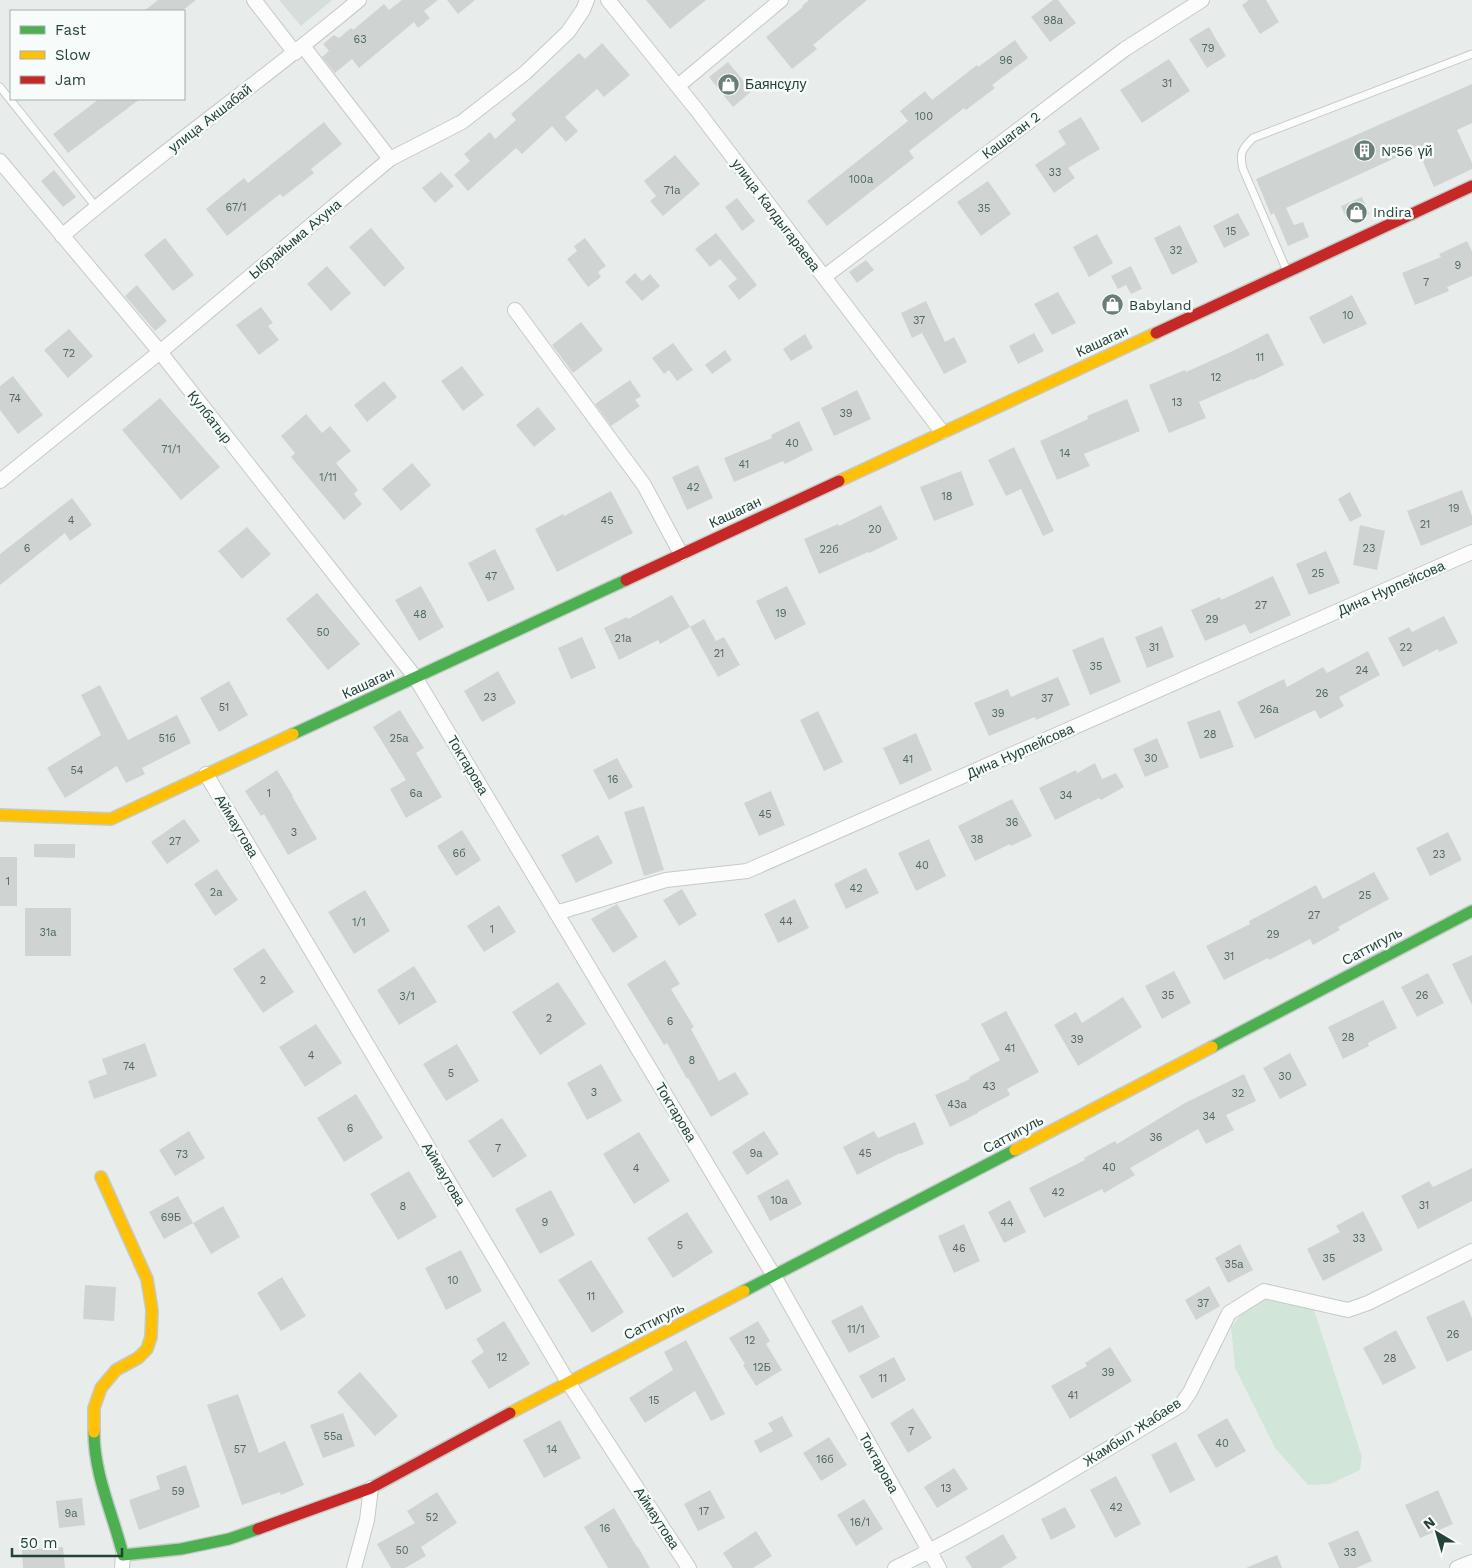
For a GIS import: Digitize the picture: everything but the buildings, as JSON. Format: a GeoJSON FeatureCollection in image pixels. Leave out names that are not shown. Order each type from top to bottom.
{"type":"FeatureCollection","features":[{"type":"Feature","properties":{"kind":"street"},"geometry":{"type":"LineString","coordinates":[[254,0],[299,49],[390,159]]}},
{"type":"Feature","properties":{"kind":"street","name":"улица Акшабай"},"geometry":{"type":"LineString","coordinates":[[62,236],[96,207],[359,0]]}},
{"type":"Feature","properties":{"kind":"street","name":"Ыбрайыма Ахуна"},"geometry":{"type":"LineString","coordinates":[[0,481],[160,352],[390,159],[462,122],[525,73],[568,32],[583,10],[587,0]]}},
{"type":"Feature","properties":{"kind":"street","name":"улица Калдыгараева"},"geometry":{"type":"LineString","coordinates":[[608,0],[678,86],[942,432]]}},
{"type":"Feature","properties":{"kind":"street"},"geometry":{"type":"LineString","coordinates":[[678,86],[781,0]]}},
{"type":"Feature","properties":{"kind":"street","name":"Кашаган 2"},"geometry":{"type":"LineString","coordinates":[[824,277],[1125,49],[1202,0]]}},
{"type":"Feature","properties":{"kind":"street","name":"Кулбатыр"},"geometry":{"type":"LineString","coordinates":[[0,161],[160,352],[415,677]]}},
{"type":"Feature","properties":{"kind":"street","name":"Кашаган"},"geometry":{"type":"LineString","coordinates":[[0,815],[111,819],[1472,186]]}},
{"type":"Feature","properties":{"kind":"street"},"geometry":{"type":"LineString","coordinates":[[515,310],[644,485],[681,554]]}},
{"type":"Feature","properties":{"kind":"street","name":"Дина Нурпейсова"},"geometry":{"type":"LineString","coordinates":[[556,913],[666,880],[747,871],[1472,552]]}},
{"type":"Feature","properties":{"kind":"street","name":"Токтарова"},"geometry":{"type":"LineString","coordinates":[[415,677],[774,1276],[939,1568]]}},
{"type":"Feature","properties":{"kind":"street","name":"Аймаутова"},"geometry":{"type":"LineString","coordinates":[[206,774],[568,1382],[689,1568]]}},
{"type":"Feature","properties":{"kind":"street","name":"Саттигуль"},"geometry":{"type":"LineString","coordinates":[[122,1561],[229,1539],[371,1488],[568,1382],[1472,911]]}},
{"type":"Feature","properties":{"kind":"street"},"geometry":{"type":"LineString","coordinates":[[102,1177],[147,1279],[152,1310],[151,1336],[146,1349],[138,1358],[116,1370],[101,1388],[94,1408],[94,1447],[104,1490],[117,1531],[122,1561]]}},
{"type":"Feature","properties":{"kind":"street","name":"Жамбыл Жабаев"},"geometry":{"type":"LineString","coordinates":[[895,1568],[929,1552],[1057,1479],[1181,1404],[1190,1392],[1229,1313],[1264,1291],[1348,1310],[1368,1303],[1472,1251]]}},
{"type":"Feature","properties":{"kind":"street"},"geometry":{"type":"LineString","coordinates":[[354,1568],[367,1520],[371,1488]]}},
{"type":"Feature","properties":{"kind":"street"},"geometry":{"type":"LineString","coordinates":[[1457,1568],[1472,1562]]}},
{"type":"Feature","properties":{"kind":"lane"},"geometry":{"type":"LineString","coordinates":[[1287,272],[1243,169],[1240,158],[1243,148],[1253,138],[1472,54]]}},
{"type":"Feature","properties":{"kind":"lane"},"geometry":{"type":"LineString","coordinates":[[0,87],[10,100]]}},
{"type":"Feature","properties":{"kind":"lane"},"geometry":{"type":"LineString","coordinates":[[10,100],[96,207]]}},
{"type":"Feature","properties":{"kind":"shaded area"},"geometry":{"type":"Polygon","coordinates":[[[279,0],[332,0],[301,26],[279,0]]]}},
{"type":"Feature","properties":{"kind":"green space"},"geometry":{"type":"Polygon","coordinates":[[[1271,1297],[1314,1310],[1362,1457],[1360,1470],[1330,1484],[1308,1485],[1275,1448],[1235,1368],[1231,1327],[1246,1308],[1271,1297]]]}},
{"type":"Feature","properties":{"kind":"traffic: fast"},"geometry":{"type":"LineString","coordinates":[[293,734],[626,580]]}},
{"type":"Feature","properties":{"kind":"traffic: fast"},"geometry":{"type":"LineString","coordinates":[[1212,1047],[1472,911]]}},
{"type":"Feature","properties":{"kind":"traffic: fast"},"geometry":{"type":"LineString","coordinates":[[744,1291],[1015,1150]]}},
{"type":"Feature","properties":{"kind":"traffic: fast"},"geometry":{"type":"LineString","coordinates":[[94,1432],[97,1464],[123,1555],[181,1549],[229,1539],[258,1529]]}},
{"type":"Feature","properties":{"kind":"traffic: slow"},"geometry":{"type":"LineString","coordinates":[[839,481],[1156,333]]}},
{"type":"Feature","properties":{"kind":"traffic: slow"},"geometry":{"type":"LineString","coordinates":[[0,815],[111,819],[293,734]]}},
{"type":"Feature","properties":{"kind":"traffic: slow"},"geometry":{"type":"LineString","coordinates":[[1015,1150],[1212,1047]]}},
{"type":"Feature","properties":{"kind":"traffic: slow"},"geometry":{"type":"LineString","coordinates":[[94,1432],[94,1408],[101,1388],[116,1370],[138,1358],[147,1349],[151,1337],[152,1310],[147,1279],[101,1177]]}},
{"type":"Feature","properties":{"kind":"traffic: slow"},"geometry":{"type":"LineString","coordinates":[[510,1413],[744,1291]]}},
{"type":"Feature","properties":{"kind":"traffic: jam"},"geometry":{"type":"LineString","coordinates":[[1156,333],[1472,186]]}},
{"type":"Feature","properties":{"kind":"traffic: jam"},"geometry":{"type":"LineString","coordinates":[[626,580],[839,481]]}},
{"type":"Feature","properties":{"kind":"traffic: jam"},"geometry":{"type":"LineString","coordinates":[[258,1529],[371,1488],[510,1413]]}},
{"type":"Feature","properties":{"kind":"place","name":"Баянсұлу"},"geometry":{"type":"Point","coordinates":[729,84]}},
{"type":"Feature","properties":{"kind":"place","name":"№56 үй"},"geometry":{"type":"Point","coordinates":[1365,151]}},
{"type":"Feature","properties":{"kind":"place","name":"Indira"},"geometry":{"type":"Point","coordinates":[1357,212]}},
{"type":"Feature","properties":{"kind":"place","name":"Babyland"},"geometry":{"type":"Point","coordinates":[1113,305]}}]}
